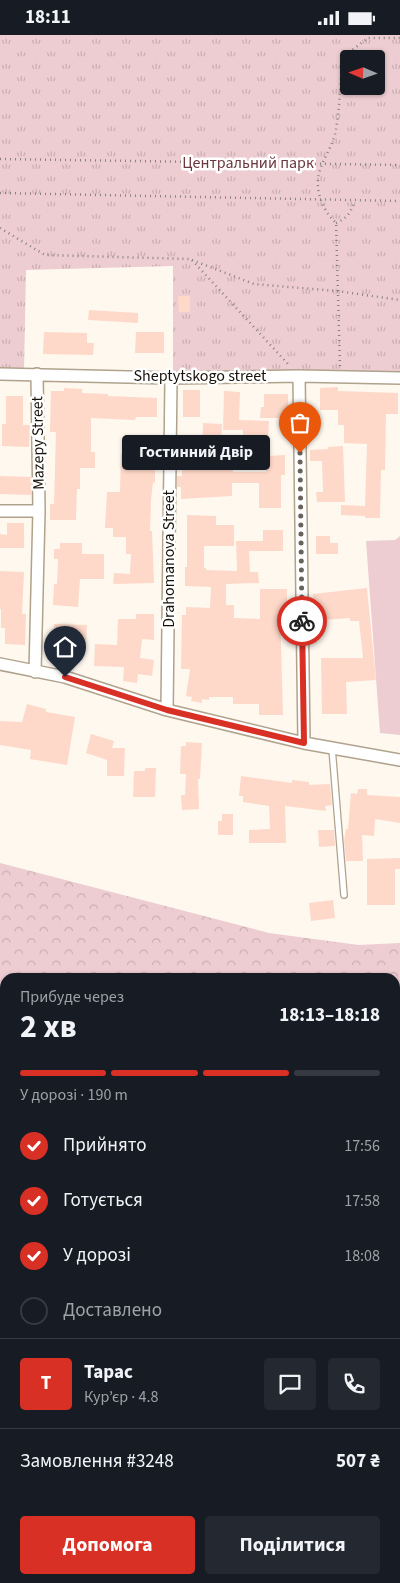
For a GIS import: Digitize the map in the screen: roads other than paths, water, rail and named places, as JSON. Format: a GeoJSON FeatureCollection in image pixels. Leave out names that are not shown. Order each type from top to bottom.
{"type":"FeatureCollection","features":[{"type":"Feature","properties":{"kind":"street","name":"Sheptytskogo street"},"geometry":{"type":"LineString","coordinates":[[0,374],[171,378],[299,376],[400,378]]}},
{"type":"Feature","properties":{"kind":"street","name":"Mazepy Street"},"geometry":{"type":"LineString","coordinates":[[35,672],[39,511],[37,374]]}},
{"type":"Feature","properties":{"kind":"street"},"geometry":{"type":"LineString","coordinates":[[299,376],[304,743]]}},
{"type":"Feature","properties":{"kind":"street","name":"Drahomanova Street"},"geometry":{"type":"LineString","coordinates":[[167,710],[171,378]]}},
{"type":"Feature","properties":{"kind":"street","name":"Mazepy Street"},"geometry":{"type":"LineString","coordinates":[[0,511],[39,511]]}},
{"type":"Feature","properties":{"kind":"street"},"geometry":{"type":"LineString","coordinates":[[0,664],[65,677],[167,710],[304,743],[400,760]]}},
{"type":"Feature","properties":{"kind":"lane"},"geometry":{"type":"LineString","coordinates":[[332,748],[344,895]]}},
{"type":"Feature","properties":{"kind":"place","name":"Гостинний Двір"},"geometry":{"type":"Point","coordinates":[300,453]}},
{"type":"Feature","properties":{"kind":"park label","name":"Центральний парк"},"geometry":{"type":"Point","coordinates":[248,163]}}]}
